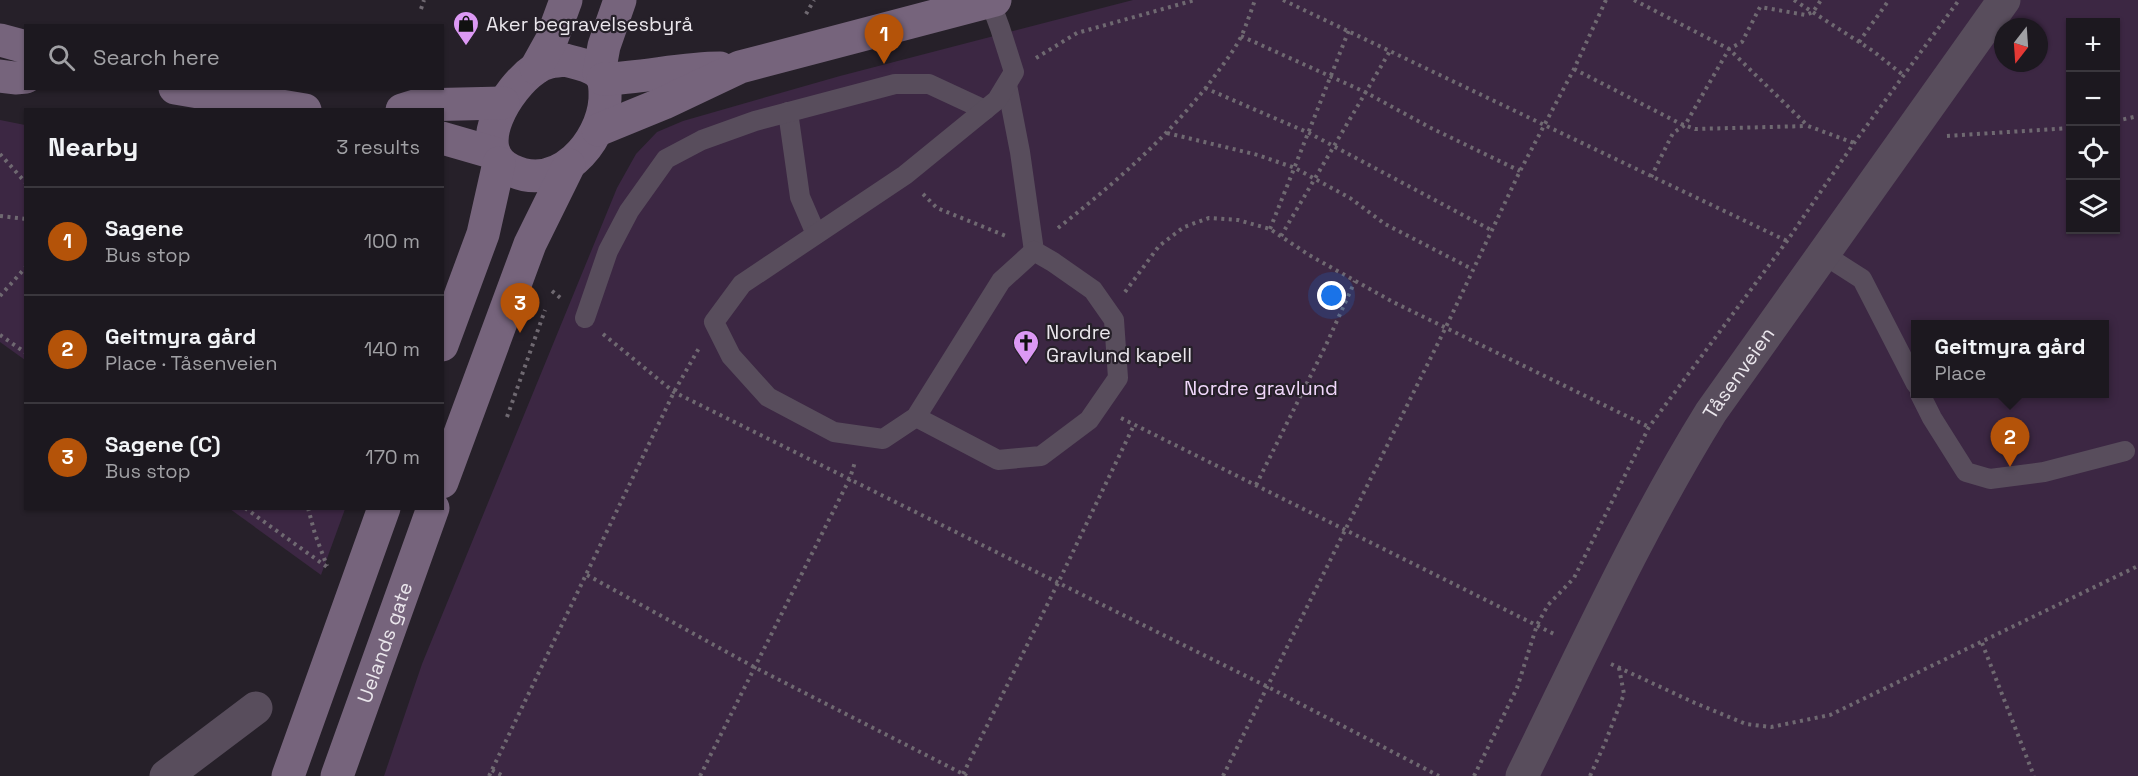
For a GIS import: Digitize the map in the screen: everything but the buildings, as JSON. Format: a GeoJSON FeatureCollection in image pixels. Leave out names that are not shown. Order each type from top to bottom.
{"type":"FeatureCollection","features":[{"type":"Feature","properties":{"kind":"main road"},"geometry":{"type":"LineString","coordinates":[[536,68],[551,41],[566,0]]}},
{"type":"Feature","properties":{"kind":"main road"},"geometry":{"type":"LineString","coordinates":[[444,139],[497,158],[512,171],[530,176],[550,173],[569,165],[581,155],[598,130],[604,106],[605,90],[601,76],[604,46],[620,0]]}},
{"type":"Feature","properties":{"kind":"main road"},"geometry":{"type":"LineString","coordinates":[[598,130],[664,103],[740,67],[992,1]]}},
{"type":"Feature","properties":{"kind":"main road"},"geometry":{"type":"LineString","coordinates":[[0,40],[24,46]]}},
{"type":"Feature","properties":{"kind":"main road"},"geometry":{"type":"LineString","coordinates":[[444,340],[483,234],[497,158],[494,129],[503,103],[524,78],[536,68],[550,62],[565,60],[584,65],[601,76],[632,79],[698,68],[740,67]]}},
{"type":"Feature","properties":{"kind":"main road"},"geometry":{"type":"LineString","coordinates":[[0,76],[24,77]]}},
{"type":"Feature","properties":{"kind":"main road"},"geometry":{"type":"LineString","coordinates":[[187,90],[293,108]]}},
{"type":"Feature","properties":{"kind":"main road"},"geometry":{"type":"LineString","coordinates":[[408,108],[418,105],[503,103]]}},
{"type":"Feature","properties":{"kind":"main road"},"geometry":{"type":"LineString","coordinates":[[444,477],[530,244],[569,165]]}},
{"type":"Feature","properties":{"kind":"main road"},"geometry":{"type":"LineString","coordinates":[[288,776],[383,510]]}},
{"type":"Feature","properties":{"kind":"main road","name":"Uelands gate"},"geometry":{"type":"LineString","coordinates":[[337,776],[432,510]]}},
{"type":"Feature","properties":{"kind":"street","name":"Tåsenveien"},"geometry":{"type":"LineString","coordinates":[[1522,776],[1634,548],[1682,459],[1711,412],[2004,0]]}},
{"type":"Feature","properties":{"kind":"street"},"geometry":{"type":"LineString","coordinates":[[166,776],[256,708]]}},
{"type":"Feature","properties":{"kind":"lane"},"geometry":{"type":"LineString","coordinates":[[916,417],[998,460],[1041,456],[1089,420],[1118,378],[1114,320],[1093,291],[1034,245],[1010,79],[992,1]]}},
{"type":"Feature","properties":{"kind":"lane"},"geometry":{"type":"LineString","coordinates":[[1010,79],[997,100],[905,175],[742,284],[714,322],[731,356],[768,397],[834,432],[883,439],[916,417],[1001,281],[1034,245]]}},
{"type":"Feature","properties":{"kind":"lane"},"geometry":{"type":"LineString","coordinates":[[585,318],[608,251],[629,211],[666,159],[702,140],[755,121],[895,84],[929,84],[985,110]]}},
{"type":"Feature","properties":{"kind":"lane"},"geometry":{"type":"LineString","coordinates":[[788,112],[800,197],[816,234]]}},
{"type":"Feature","properties":{"kind":"lane"},"geometry":{"type":"LineString","coordinates":[[1823,254],[1862,279],[1911,374]]}},
{"type":"Feature","properties":{"kind":"lane"},"geometry":{"type":"LineString","coordinates":[[1922,398],[1932,418],[1966,472],[1989,479],[2044,472],[2125,451]]}},
{"type":"Feature","properties":{"kind":"path"},"geometry":{"type":"LineString","coordinates":[[421,9],[424,0]]}},
{"type":"Feature","properties":{"kind":"path"},"geometry":{"type":"LineString","coordinates":[[803,20],[814,0]]}},
{"type":"Feature","properties":{"kind":"path"},"geometry":{"type":"LineString","coordinates":[[1010,79],[1077,33],[1195,0]]}},
{"type":"Feature","properties":{"kind":"path"},"geometry":{"type":"LineString","coordinates":[[905,175],[937,208],[1013,239],[1034,245],[1104,192],[1167,133],[1205,88],[1241,36],[1255,0]]}},
{"type":"Feature","properties":{"kind":"path"},"geometry":{"type":"LineString","coordinates":[[1283,0],[1787,241]]}},
{"type":"Feature","properties":{"kind":"path"},"geometry":{"type":"LineString","coordinates":[[1223,776],[1446,327],[1520,171],[1574,69],[1606,0]]}},
{"type":"Feature","properties":{"kind":"path"},"geometry":{"type":"LineString","coordinates":[[1634,0],[1729,49],[1808,126]]}},
{"type":"Feature","properties":{"kind":"path"},"geometry":{"type":"LineString","coordinates":[[1794,0],[1859,42],[1903,75]]}},
{"type":"Feature","properties":{"kind":"path"},"geometry":{"type":"LineString","coordinates":[[1652,177],[1673,133],[1685,125],[1729,49],[1742,42],[1760,7],[1806,15],[1813,12],[1821,0]]}},
{"type":"Feature","properties":{"kind":"path"},"geometry":{"type":"LineString","coordinates":[[1859,42],[1889,0]]}},
{"type":"Feature","properties":{"kind":"path"},"geometry":{"type":"LineString","coordinates":[[1270,229],[1349,30]]}},
{"type":"Feature","properties":{"kind":"path"},"geometry":{"type":"LineString","coordinates":[[1241,36],[1365,92],[1429,127],[1520,171]]}},
{"type":"Feature","properties":{"kind":"path"},"geometry":{"type":"LineString","coordinates":[[1281,236],[1390,51]]}},
{"type":"Feature","properties":{"kind":"path"},"geometry":{"type":"LineString","coordinates":[[1574,69],[1695,129],[1808,126],[1854,143]]}},
{"type":"Feature","properties":{"kind":"path"},"geometry":{"type":"LineString","coordinates":[[1205,88],[1309,133],[1491,230]]}},
{"type":"Feature","properties":{"kind":"path"},"geometry":{"type":"LineString","coordinates":[[2120,120],[2138,116]]}},
{"type":"Feature","properties":{"kind":"path"},"geometry":{"type":"LineString","coordinates":[[1910,133],[1955,137],[2066,128]]}},
{"type":"Feature","properties":{"kind":"path"},"geometry":{"type":"LineString","coordinates":[[1167,133],[1257,155],[1295,168],[1350,198],[1384,224],[1472,269]]}},
{"type":"Feature","properties":{"kind":"path"},"geometry":{"type":"LineString","coordinates":[[0,153],[24,181]]}},
{"type":"Feature","properties":{"kind":"path"},"geometry":{"type":"LineString","coordinates":[[0,216],[24,219]]}},
{"type":"Feature","properties":{"kind":"path"},"geometry":{"type":"LineString","coordinates":[[1114,320],[1120,298],[1159,246],[1184,227],[1209,218],[1238,220],[1270,229],[1355,281],[1649,427]]}},
{"type":"Feature","properties":{"kind":"path"},"geometry":{"type":"LineString","coordinates":[[0,296],[24,269]]}},
{"type":"Feature","properties":{"kind":"path"},"geometry":{"type":"LineString","coordinates":[[1256,485],[1326,345],[1355,281]]}},
{"type":"Feature","properties":{"kind":"path"},"geometry":{"type":"LineString","coordinates":[[552,291],[674,392],[1268,687],[1439,776]]}},
{"type":"Feature","properties":{"kind":"path"},"geometry":{"type":"LineString","coordinates":[[507,417],[545,310]]}},
{"type":"Feature","properties":{"kind":"path"},"geometry":{"type":"LineString","coordinates":[[489,776],[674,392],[714,322]]}},
{"type":"Feature","properties":{"kind":"path"},"geometry":{"type":"LineString","coordinates":[[0,335],[24,352]]}},
{"type":"Feature","properties":{"kind":"path"},"geometry":{"type":"LineString","coordinates":[[1099,406],[1558,636]]}},
{"type":"Feature","properties":{"kind":"path"},"geometry":{"type":"LineString","coordinates":[[586,575],[754,667],[964,775],[1134,425]]}},
{"type":"Feature","properties":{"kind":"path"},"geometry":{"type":"LineString","coordinates":[[700,776],[850,478],[864,436]]}},
{"type":"Feature","properties":{"kind":"path"},"geometry":{"type":"LineString","coordinates":[[248,510],[327,567],[309,510]]}},
{"type":"Feature","properties":{"kind":"path"},"geometry":{"type":"LineString","coordinates":[[1602,660],[1695,704],[1746,724],[1772,727],[1830,715],[2138,566]]}},
{"type":"Feature","properties":{"kind":"path"},"geometry":{"type":"LineString","coordinates":[[1982,643],[2034,776]]}},
{"type":"Feature","properties":{"kind":"path"},"geometry":{"type":"LineString","coordinates":[[1590,776],[1624,694],[1619,668]]}},
{"type":"Feature","properties":{"kind":"path"},"geometry":{"type":"LineString","coordinates":[[492,771],[503,776]]}},
{"type":"Feature","properties":{"kind":"green space","name":"Nordre gravlund"},"geometry":{"type":"Polygon","coordinates":[[[1133,0],[2138,0],[2138,776],[384,776],[422,664],[617,188],[636,154],[657,132],[683,121],[840,76],[1133,0]]]}},
{"type":"Feature","properties":{"kind":"green space"},"geometry":{"type":"Polygon","coordinates":[[[0,120],[24,125],[24,359],[0,342],[0,120]]]}},
{"type":"Feature","properties":{"kind":"green space"},"geometry":{"type":"Polygon","coordinates":[[[231,510],[345,510],[321,575],[231,510]]]}},
{"type":"Feature","properties":{"kind":"place","name":"Aker begravelsesbyrå"},"geometry":{"type":"Point","coordinates":[466,47]}},
{"type":"Feature","properties":{"kind":"place","name":"Sagene"},"geometry":{"type":"Point","coordinates":[884,64]}},
{"type":"Feature","properties":{"kind":"place","name":"Sagene (C)"},"geometry":{"type":"Point","coordinates":[520,333]}},
{"type":"Feature","properties":{"kind":"place","name":"Nordre Gravlund kapell"},"geometry":{"type":"Point","coordinates":[1026,366]}},
{"type":"Feature","properties":{"kind":"place","name":"Geitmyra gård"},"geometry":{"type":"Point","coordinates":[2010,467]}}]}
